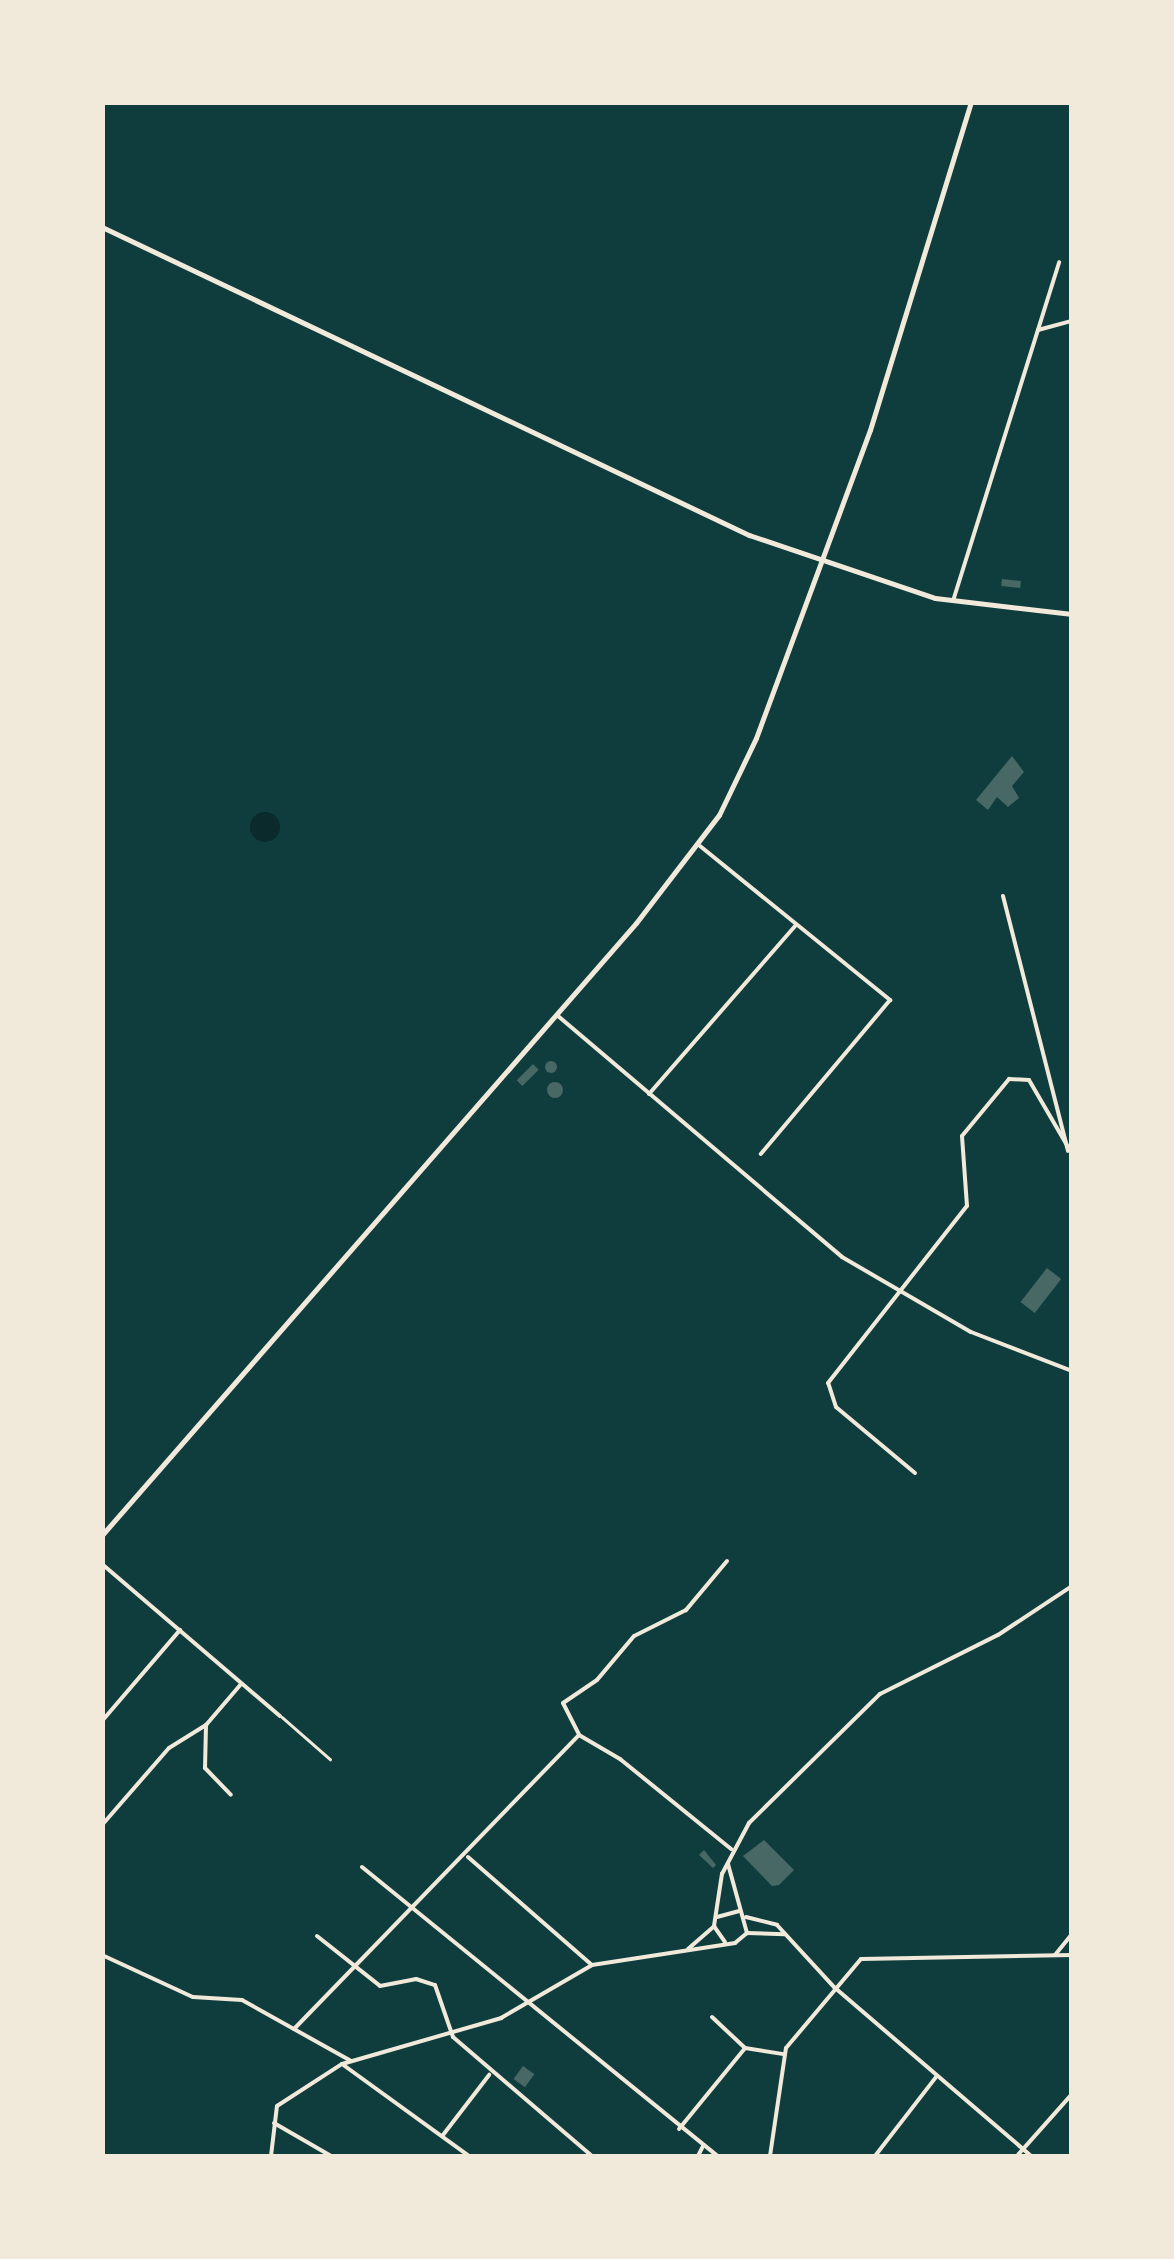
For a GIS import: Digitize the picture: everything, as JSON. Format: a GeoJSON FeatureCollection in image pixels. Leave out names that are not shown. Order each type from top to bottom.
{"type":"FeatureCollection","features":[{"type":"Feature","properties":{"kind":"street"},"geometry":{"type":"LineString","coordinates":[[102,1535],[700,846],[744,770],[823,560],[899,343],[971,102]]}},
{"type":"Feature","properties":{"kind":"street"},"geometry":{"type":"LineString","coordinates":[[102,228],[700,514],[823,560],[953,602],[1072,614]]}},
{"type":"Feature","properties":{"kind":"street"},"geometry":{"type":"LineString","coordinates":[[953,602],[1058,262]]}},
{"type":"Feature","properties":{"kind":"street"},"geometry":{"type":"LineString","coordinates":[[1038,330],[1072,321]]}},
{"type":"Feature","properties":{"kind":"street"},"geometry":{"type":"LineString","coordinates":[[700,846],[890,1000],[761,1154]]}},
{"type":"Feature","properties":{"kind":"street"},"geometry":{"type":"LineString","coordinates":[[1003,896],[1070,1153]]}},
{"type":"Feature","properties":{"kind":"street"},"geometry":{"type":"LineString","coordinates":[[649,1094],[796,925]]}},
{"type":"Feature","properties":{"kind":"street"},"geometry":{"type":"LineString","coordinates":[[556,1014],[823,1243],[899,1293],[991,1342],[1072,1370]]}},
{"type":"Feature","properties":{"kind":"street"},"geometry":{"type":"LineString","coordinates":[[915,1473],[827,1394],[830,1380],[967,1206],[962,1136],[1009,1079],[1029,1080],[1070,1153]]}},
{"type":"Feature","properties":{"kind":"street"},"geometry":{"type":"LineString","coordinates":[[727,1561],[686,1610],[634,1636],[597,1680],[566,1697],[564,1712],[579,1735],[620,1759],[731,1849]]}},
{"type":"Feature","properties":{"kind":"street"},"geometry":{"type":"LineString","coordinates":[[102,1564],[280,1716]]}},
{"type":"Feature","properties":{"kind":"street"},"geometry":{"type":"LineString","coordinates":[[685,1950],[714,1926],[727,1858],[749,1823],[880,1694],[998,1635],[1072,1586]]}},
{"type":"Feature","properties":{"kind":"street"},"geometry":{"type":"LineString","coordinates":[[102,1721],[180,1630]]}},
{"type":"Feature","properties":{"kind":"street"},"geometry":{"type":"LineString","coordinates":[[102,1825],[168,1748],[206,1725],[240,1684]]}},
{"type":"Feature","properties":{"kind":"street"},"geometry":{"type":"LineString","coordinates":[[206,1725],[205,1768],[231,1795]]}},
{"type":"Feature","properties":{"kind":"street"},"geometry":{"type":"LineString","coordinates":[[294,2030],[467,1856],[579,1735]]}},
{"type":"Feature","properties":{"kind":"street"},"geometry":{"type":"LineString","coordinates":[[467,1856],[592,1965]]}},
{"type":"Feature","properties":{"kind":"street"},"geometry":{"type":"LineString","coordinates":[[727,1858],[731,1893],[743,1914],[747,1933]]}},
{"type":"Feature","properties":{"kind":"street"},"geometry":{"type":"LineString","coordinates":[[362,1866],[717,2156]]}},
{"type":"Feature","properties":{"kind":"street"},"geometry":{"type":"LineString","coordinates":[[717,1917],[728,1909],[770,1920],[834,1988],[1032,2156]]}},
{"type":"Feature","properties":{"kind":"street"},"geometry":{"type":"LineString","coordinates":[[714,1926],[725,1942]]}},
{"type":"Feature","properties":{"kind":"street"},"geometry":{"type":"LineString","coordinates":[[271,2156],[274,2122],[285,2099],[342,2064],[452,2036],[529,2003],[592,1965],[725,1942],[747,1933],[784,1934]]}},
{"type":"Feature","properties":{"kind":"street"},"geometry":{"type":"LineString","coordinates":[[1055,1955],[1072,1934]]}},
{"type":"Feature","properties":{"kind":"street"},"geometry":{"type":"LineString","coordinates":[[318,1936],[380,1986],[416,1980],[434,1985],[452,2036],[491,2074],[592,2156]]}},
{"type":"Feature","properties":{"kind":"street"},"geometry":{"type":"LineString","coordinates":[[102,1954],[193,1997],[235,1997],[352,2061]]}},
{"type":"Feature","properties":{"kind":"street"},"geometry":{"type":"LineString","coordinates":[[770,2156],[784,2054],[834,1988],[868,1956],[1072,1955]]}},
{"type":"Feature","properties":{"kind":"street"},"geometry":{"type":"LineString","coordinates":[[712,2017],[744,2048],[784,2054]]}},
{"type":"Feature","properties":{"kind":"street"},"geometry":{"type":"LineString","coordinates":[[679,2128],[744,2048]]}},
{"type":"Feature","properties":{"kind":"street"},"geometry":{"type":"LineString","coordinates":[[342,2064],[469,2156]]}},
{"type":"Feature","properties":{"kind":"street"},"geometry":{"type":"LineString","coordinates":[[443,2134],[491,2074]]}},
{"type":"Feature","properties":{"kind":"street"},"geometry":{"type":"LineString","coordinates":[[875,2156],[937,2076]]}},
{"type":"Feature","properties":{"kind":"street"},"geometry":{"type":"LineString","coordinates":[[1017,2156],[1072,2094]]}},
{"type":"Feature","properties":{"kind":"street"},"geometry":{"type":"LineString","coordinates":[[274,2122],[331,2156]]}},
{"type":"Feature","properties":{"kind":"street"},"geometry":{"type":"LineString","coordinates":[[698,2156],[703,2146]]}},
{"type":"Feature","properties":{"kind":"lane"},"geometry":{"type":"LineString","coordinates":[[280,1716],[330,1758]]}},
{"type":"Feature","properties":{"kind":"water"},"geometry":{"type":"Polygon","coordinates":[[[265,812],[275,817],[280,827],[275,837],[265,842],[255,837],[250,827],[255,817],[265,812]]]}},
{"type":"Feature","properties":{"kind":"building"},"geometry":{"type":"Polygon","coordinates":[[[1002,579],[1021,581],[1020,588],[1001,586],[1002,579]]]}},
{"type":"Feature","properties":{"kind":"building"},"geometry":{"type":"Polygon","coordinates":[[[1012,756],[1024,772],[1012,786],[1019,798],[1008,807],[997,797],[988,810],[976,800],[1012,756]]]}},
{"type":"Feature","properties":{"kind":"building"},"geometry":{"type":"Polygon","coordinates":[[[551,1061],[557,1067],[551,1073],[545,1067],[551,1061]]]}},
{"type":"Feature","properties":{"kind":"building"},"geometry":{"type":"Polygon","coordinates":[[[533,1064],[539,1070],[522,1086],[517,1080],[533,1064]]]}},
{"type":"Feature","properties":{"kind":"building"},"geometry":{"type":"Polygon","coordinates":[[[555,1082],[563,1090],[555,1098],[547,1090],[555,1082]]]}},
{"type":"Feature","properties":{"kind":"building"},"geometry":{"type":"Polygon","coordinates":[[[1047,1268],[1061,1279],[1035,1313],[1021,1302],[1047,1268]]]}},
{"type":"Feature","properties":{"kind":"building"},"geometry":{"type":"Polygon","coordinates":[[[764,1840],[794,1870],[779,1885],[772,1886],[743,1856],[764,1840]]]}},
{"type":"Feature","properties":{"kind":"building"},"geometry":{"type":"Polygon","coordinates":[[[704,1850],[716,1865],[713,1868],[699,1855],[704,1850]]]}},
{"type":"Feature","properties":{"kind":"building"},"geometry":{"type":"Polygon","coordinates":[[[523,2066],[534,2074],[525,2087],[514,2079],[523,2066]]]}}]}
